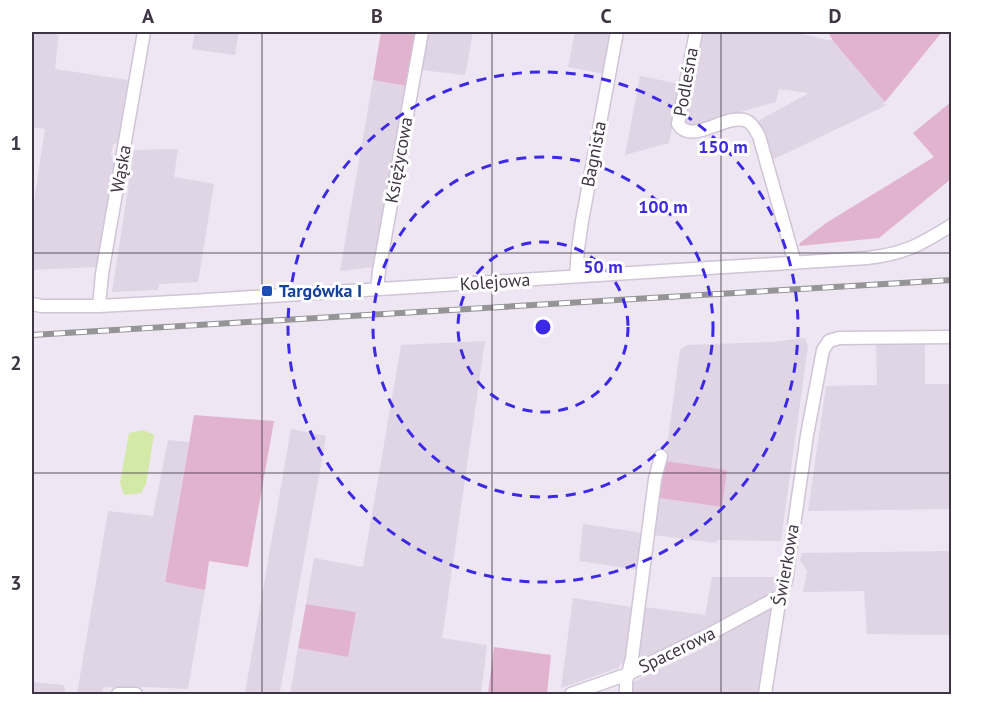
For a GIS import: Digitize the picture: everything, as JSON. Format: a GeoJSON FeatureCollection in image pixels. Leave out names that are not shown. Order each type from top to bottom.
{"type":"FeatureCollection","features":[{"type":"Feature","properties":{"kind":"street","name":"Wąska"},"geometry":{"type":"LineString","coordinates":[[99,306],[102,274],[144,32]]}},
{"type":"Feature","properties":{"kind":"street","name":"Księżycowa"},"geometry":{"type":"LineString","coordinates":[[377,289],[422,32]]}},
{"type":"Feature","properties":{"kind":"street","name":"Bagnista"},"geometry":{"type":"LineString","coordinates":[[576,276],[582,221],[617,32]]}},
{"type":"Feature","properties":{"kind":"street","name":"Podleśna"},"geometry":{"type":"LineString","coordinates":[[696,32],[678,124],[687,131],[693,132],[737,120],[746,121],[752,125],[759,136],[795,262]]}},
{"type":"Feature","properties":{"kind":"street","name":"Kolejowa"},"geometry":{"type":"LineString","coordinates":[[32,304],[99,306],[191,301],[885,256],[912,249],[951,225]]}},
{"type":"Feature","properties":{"kind":"street","name":"Świerkowa"},"geometry":{"type":"LineString","coordinates":[[765,694],[780,596],[786,581],[807,435],[823,350],[832,339],[839,338],[951,337]]}},
{"type":"Feature","properties":{"kind":"street"},"geometry":{"type":"LineString","coordinates":[[626,694],[655,479],[661,456]]}},
{"type":"Feature","properties":{"kind":"street","name":"Spacerowa"},"geometry":{"type":"LineString","coordinates":[[571,694],[628,674],[708,635],[780,596]]}},
{"type":"Feature","properties":{"kind":"street"},"geometry":{"type":"LineString","coordinates":[[120,694],[136,694]]}},
{"type":"Feature","properties":{"kind":"shaded area"},"geometry":{"type":"Polygon","coordinates":[[[32,32],[59,32],[55,69],[128,80],[118,142],[113,145],[111,155],[115,160],[97,267],[32,270],[32,215],[45,129],[32,127],[32,32]]]}},
{"type":"Feature","properties":{"kind":"shaded area"},"geometry":{"type":"Polygon","coordinates":[[[195,32],[239,32],[235,55],[192,49],[195,32]]]}},
{"type":"Feature","properties":{"kind":"shaded area"},"geometry":{"type":"Polygon","coordinates":[[[381,32],[417,32],[407,86],[373,80],[381,32]]]}},
{"type":"Feature","properties":{"kind":"shaded area"},"geometry":{"type":"Polygon","coordinates":[[[427,32],[473,32],[465,75],[421,70],[427,32]]]}},
{"type":"Feature","properties":{"kind":"shaded area"},"geometry":{"type":"Polygon","coordinates":[[[575,32],[613,32],[610,34],[608,45],[610,49],[605,74],[568,67],[575,32]]]}},
{"type":"Feature","properties":{"kind":"shaded area"},"geometry":{"type":"Polygon","coordinates":[[[700,32],[793,32],[833,41],[885,102],[883,104],[887,105],[770,161],[758,121],[809,93],[779,89],[776,102],[687,127],[684,123],[700,32]]]}},
{"type":"Feature","properties":{"kind":"shaded area"},"geometry":{"type":"Polygon","coordinates":[[[828,32],[942,32],[885,102],[833,41],[828,32]]]}},
{"type":"Feature","properties":{"kind":"shaded area"},"geometry":{"type":"Polygon","coordinates":[[[640,76],[680,84],[669,143],[625,155],[640,76]]]}},
{"type":"Feature","properties":{"kind":"shaded area"},"geometry":{"type":"Polygon","coordinates":[[[373,80],[407,86],[375,267],[340,271],[373,80]]]}},
{"type":"Feature","properties":{"kind":"shaded area"},"geometry":{"type":"Polygon","coordinates":[[[951,102],[951,179],[879,238],[799,246],[826,223],[934,157],[913,133],[951,102]]]}},
{"type":"Feature","properties":{"kind":"shaded area"},"geometry":{"type":"Polygon","coordinates":[[[178,149],[174,177],[214,184],[198,282],[159,284],[158,290],[112,292],[134,150],[178,149]]]}},
{"type":"Feature","properties":{"kind":"shaded area"},"geometry":{"type":"Polygon","coordinates":[[[805,338],[808,346],[781,541],[717,540],[716,543],[654,535],[659,498],[721,507],[727,470],[665,461],[680,350],[687,345],[772,342],[805,338]]]}},
{"type":"Feature","properties":{"kind":"shaded area"},"geometry":{"type":"Polygon","coordinates":[[[485,341],[442,638],[487,645],[481,694],[290,694],[298,648],[348,657],[356,612],[306,604],[314,558],[363,567],[401,345],[485,341]]]}},
{"type":"Feature","properties":{"kind":"shaded area"},"geometry":{"type":"Polygon","coordinates":[[[876,343],[925,343],[925,384],[951,384],[951,509],[808,511],[826,386],[877,385],[876,343]]]}},
{"type":"Feature","properties":{"kind":"shaded area"},"geometry":{"type":"Polygon","coordinates":[[[194,415],[274,421],[248,567],[209,561],[205,590],[165,582],[194,415]]]}},
{"type":"Feature","properties":{"kind":"shaded area"},"geometry":{"type":"Polygon","coordinates":[[[291,429],[326,436],[280,692],[277,694],[245,693],[291,429]]]}},
{"type":"Feature","properties":{"kind":"shaded area"},"geometry":{"type":"Polygon","coordinates":[[[143,430],[154,435],[146,484],[141,493],[124,495],[120,483],[129,433],[143,430]]]}},
{"type":"Feature","properties":{"kind":"shaded area"},"geometry":{"type":"Polygon","coordinates":[[[168,440],[189,442],[165,582],[205,590],[188,689],[104,687],[101,694],[77,694],[108,511],[153,516],[168,440]]]}},
{"type":"Feature","properties":{"kind":"shaded area"},"geometry":{"type":"Polygon","coordinates":[[[665,461],[727,470],[722,507],[659,498],[665,461]]]}},
{"type":"Feature","properties":{"kind":"shaded area"},"geometry":{"type":"Polygon","coordinates":[[[583,524],[644,533],[639,570],[579,561],[583,524]]]}},
{"type":"Feature","properties":{"kind":"shaded area"},"geometry":{"type":"Polygon","coordinates":[[[951,551],[951,635],[867,634],[864,591],[803,592],[807,571],[800,560],[802,553],[951,551]]]}},
{"type":"Feature","properties":{"kind":"shaded area"},"geometry":{"type":"Polygon","coordinates":[[[712,577],[776,577],[773,594],[703,632],[643,658],[637,653],[644,607],[705,615],[712,577]]]}},
{"type":"Feature","properties":{"kind":"shaded area"},"geometry":{"type":"Polygon","coordinates":[[[573,598],[632,607],[626,659],[618,668],[561,688],[573,598]]]}},
{"type":"Feature","properties":{"kind":"shaded area"},"geometry":{"type":"Polygon","coordinates":[[[306,604],[356,612],[348,657],[298,648],[306,604]]]}},
{"type":"Feature","properties":{"kind":"shaded area"},"geometry":{"type":"Polygon","coordinates":[[[774,604],[760,694],[631,694],[633,682],[701,649],[702,643],[774,604]]]}},
{"type":"Feature","properties":{"kind":"shaded area"},"geometry":{"type":"Polygon","coordinates":[[[494,647],[551,655],[547,694],[488,694],[494,647]]]}},
{"type":"Feature","properties":{"kind":"shaded area"},"geometry":{"type":"Polygon","coordinates":[[[32,682],[63,685],[64,694],[32,694],[32,682]]]}},
{"type":"Feature","properties":{"kind":"railway"},"geometry":{"type":"LineString","coordinates":[[32,335],[952,280]]}},
{"type":"Feature","properties":{"kind":"place","name":"Targówka I"},"geometry":{"type":"Point","coordinates":[267,291]}}]}
